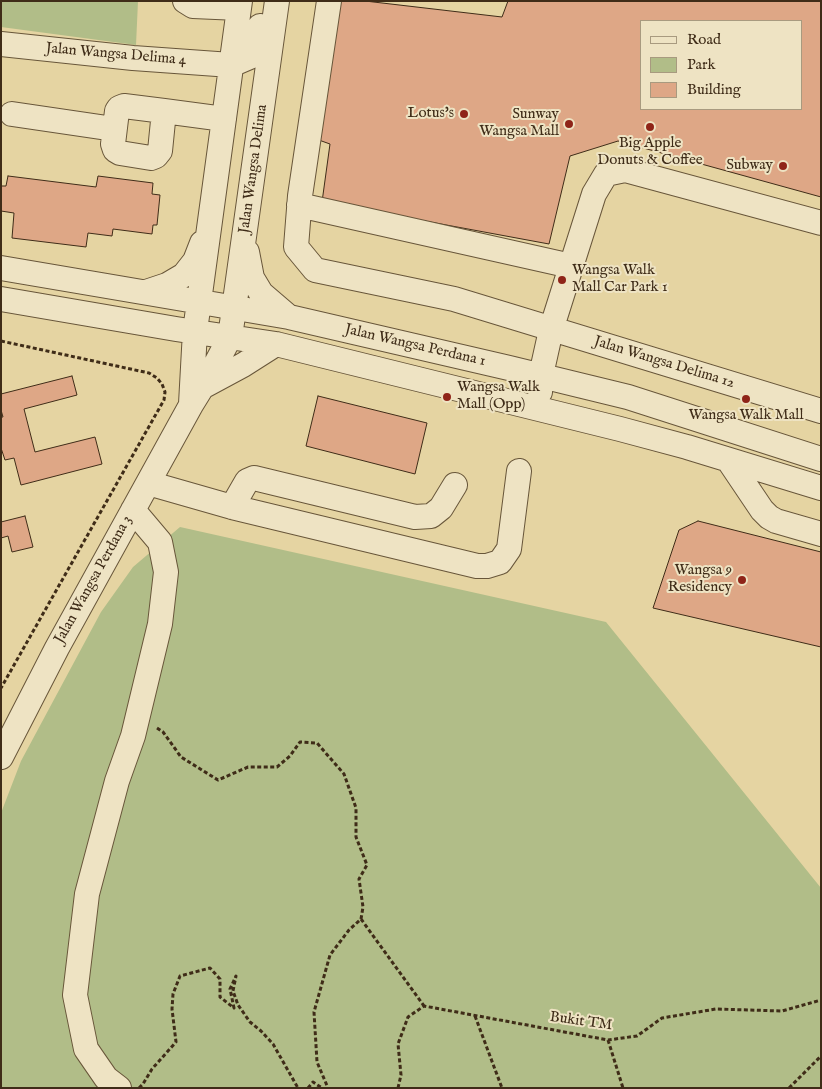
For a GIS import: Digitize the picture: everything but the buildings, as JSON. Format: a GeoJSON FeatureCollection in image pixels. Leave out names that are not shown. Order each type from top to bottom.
{"type":"FeatureCollection","features":[{"type":"Feature","properties":{"kind":"street"},"geometry":{"type":"LineString","coordinates":[[185,1],[193,6],[239,4],[195,332]]}},
{"type":"Feature","properties":{"kind":"street"},"geometry":{"type":"LineString","coordinates":[[231,65],[252,56],[258,47],[262,1]]}},
{"type":"Feature","properties":{"kind":"street","name":"Jalan Wangsa Delima"},"geometry":{"type":"LineString","coordinates":[[230,337],[277,1]]}},
{"type":"Feature","properties":{"kind":"street","name":"Jalan Wangsa Delima 12"},"geometry":{"type":"LineString","coordinates":[[329,1],[299,205],[296,246],[315,270],[454,300],[821,411]]}},
{"type":"Feature","properties":{"kind":"street","name":"Jalan Wangsa Delima 4"},"geometry":{"type":"LineString","coordinates":[[1,44],[132,58],[231,65]]}},
{"type":"Feature","properties":{"kind":"street"},"geometry":{"type":"LineString","coordinates":[[164,111],[160,151],[156,156],[150,158],[120,153],[115,150],[113,144],[116,111],[124,106],[164,111],[224,119]]}},
{"type":"Feature","properties":{"kind":"street"},"geometry":{"type":"LineString","coordinates":[[12,114],[114,129]]}},
{"type":"Feature","properties":{"kind":"street"},"geometry":{"type":"LineString","coordinates":[[539,408],[542,375],[551,330],[594,194],[606,174],[625,170],[821,224]]}},
{"type":"Feature","properties":{"kind":"street"},"geometry":{"type":"LineString","coordinates":[[299,205],[571,266]]}},
{"type":"Feature","properties":{"kind":"street"},"geometry":{"type":"LineString","coordinates":[[144,292],[167,285],[184,275],[195,261],[211,221]]}},
{"type":"Feature","properties":{"kind":"street"},"geometry":{"type":"LineString","coordinates":[[244,236],[252,278],[261,293],[289,317]]}},
{"type":"Feature","properties":{"kind":"street","name":"Jalan Wangsa Perdana 1"},"geometry":{"type":"LineString","coordinates":[[1,268],[289,317],[542,375],[628,398],[821,459]]}},
{"type":"Feature","properties":{"kind":"street","name":"Jalan Wangsa Perdana 1"},"geometry":{"type":"LineString","coordinates":[[1,299],[276,344],[539,408],[687,447],[821,488]]}},
{"type":"Feature","properties":{"kind":"street","name":"Jalan Wangsa Perdana 3"},"geometry":{"type":"LineString","coordinates":[[195,332],[196,396]]}},
{"type":"Feature","properties":{"kind":"street","name":"Jalan Wangsa Perdana 3"},"geometry":{"type":"LineString","coordinates":[[1,757],[57,648],[230,337]]}},
{"type":"Feature","properties":{"kind":"street"},"geometry":{"type":"LineString","coordinates":[[196,396],[276,344]]}},
{"type":"Feature","properties":{"kind":"street"},"geometry":{"type":"LineString","coordinates":[[729,461],[762,510],[769,517],[776,521],[821,534]]}},
{"type":"Feature","properties":{"kind":"street"},"geometry":{"type":"LineString","coordinates":[[148,482],[232,506],[477,566],[487,566],[500,562],[509,549],[519,471]]}},
{"type":"Feature","properties":{"kind":"street"},"geometry":{"type":"LineString","coordinates":[[232,506],[246,481],[254,478],[415,517],[431,516],[442,508],[455,485]]}},
{"type":"Feature","properties":{"kind":"street"},"geometry":{"type":"LineString","coordinates":[[119,1088],[106,1078],[86,1049],[75,995],[87,894],[117,781],[133,736],[160,624],[166,572],[160,542],[133,510]]}},
{"type":"Feature","properties":{"kind":"path"},"geometry":{"type":"LineString","coordinates":[[1,340],[149,373],[157,378],[165,392],[164,400],[1,688]]}},
{"type":"Feature","properties":{"kind":"path"},"geometry":{"type":"LineString","coordinates":[[137,716],[163,732],[181,756],[218,780],[248,768],[277,767],[290,756],[300,742],[316,743],[344,774],[356,808],[356,837],[366,865],[359,879],[363,907],[361,919],[349,930],[330,955],[314,1012],[317,1062],[328,1088]]}},
{"type":"Feature","properties":{"kind":"path"},"geometry":{"type":"LineString","coordinates":[[361,919],[424,1006],[408,1016],[398,1044],[401,1075],[398,1088]]}},
{"type":"Feature","properties":{"kind":"path"},"geometry":{"type":"LineString","coordinates":[[139,1088],[152,1069],[176,1042],[172,1009],[173,994],[180,976],[210,968],[220,979],[220,997],[234,1008],[230,989],[236,976],[233,991],[238,1005],[250,1022],[273,1044],[298,1088]]}},
{"type":"Feature","properties":{"kind":"path","name":"Bukit TM"},"geometry":{"type":"LineString","coordinates":[[424,1006],[608,1040],[637,1036],[662,1018],[716,1009],[782,1011],[821,1000]]}},
{"type":"Feature","properties":{"kind":"path"},"geometry":{"type":"LineString","coordinates":[[475,1016],[502,1088]]}},
{"type":"Feature","properties":{"kind":"path"},"geometry":{"type":"LineString","coordinates":[[608,1040],[623,1088]]}},
{"type":"Feature","properties":{"kind":"path"},"geometry":{"type":"LineString","coordinates":[[789,1088],[821,1056]]}},
{"type":"Feature","properties":{"kind":"path"},"geometry":{"type":"LineString","coordinates":[[308,1088],[313,1082],[322,1088]]}},
{"type":"Feature","properties":{"kind":"green space"},"geometry":{"type":"Polygon","coordinates":[[[1,1],[138,1],[136,45],[1,27],[1,1]]]}},
{"type":"Feature","properties":{"kind":"green space"},"geometry":{"type":"Polygon","coordinates":[[[180,527],[606,622],[821,888],[821,1088],[1,1088],[1,813],[21,761],[101,612],[133,567],[180,527]]]}},
{"type":"Feature","properties":{"kind":"place","name":"Lotus's"},"geometry":{"type":"Point","coordinates":[464,114]}},
{"type":"Feature","properties":{"kind":"place","name":"Sunway Wangsa Mall"},"geometry":{"type":"Point","coordinates":[569,124]}},
{"type":"Feature","properties":{"kind":"place","name":"Big Apple Donuts & Coffee"},"geometry":{"type":"Point","coordinates":[650,127]}},
{"type":"Feature","properties":{"kind":"place","name":"Subway"},"geometry":{"type":"Point","coordinates":[783,166]}},
{"type":"Feature","properties":{"kind":"place","name":"Wangsa Walk Mall Car Park 1"},"geometry":{"type":"Point","coordinates":[562,280]}},
{"type":"Feature","properties":{"kind":"place","name":"Wangsa Walk Mall (Opp)"},"geometry":{"type":"Point","coordinates":[447,397]}},
{"type":"Feature","properties":{"kind":"place","name":"Wangsa Walk Mall"},"geometry":{"type":"Point","coordinates":[746,399]}},
{"type":"Feature","properties":{"kind":"place","name":"Wangsa 9 Residency"},"geometry":{"type":"Point","coordinates":[742,580]}}]}
